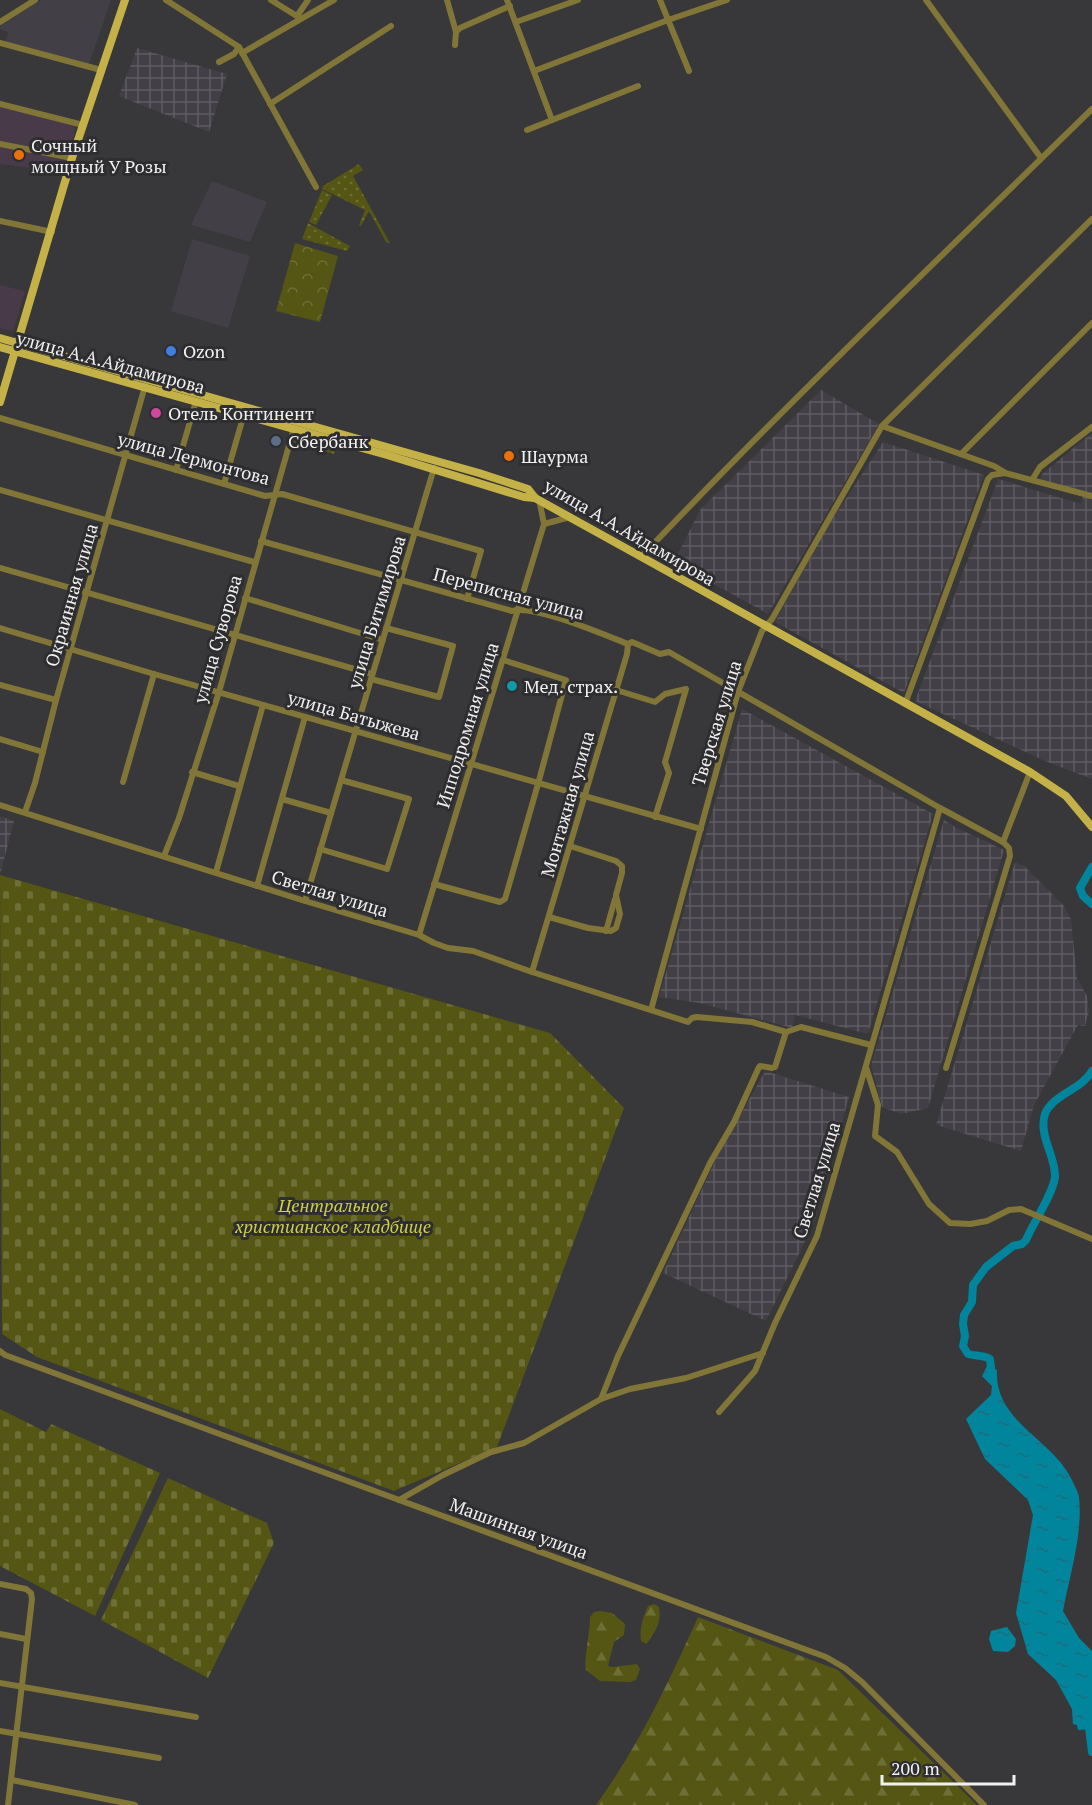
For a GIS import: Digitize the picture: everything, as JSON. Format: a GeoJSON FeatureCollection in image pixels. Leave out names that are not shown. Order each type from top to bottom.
{"type":"FeatureCollection","features":[{"type":"Feature","properties":{"kind":"main road"},"geometry":{"type":"LineString","coordinates":[[0,402],[72,158],[125,0]]}},
{"type":"Feature","properties":{"kind":"main road","name":"улица А.А.Айдамирова"},"geometry":{"type":"LineString","coordinates":[[0,338],[16,347],[145,386],[526,493]]}},
{"type":"Feature","properties":{"kind":"main road","name":"улица А.А.Айдамирова"},"geometry":{"type":"LineString","coordinates":[[0,346],[16,347],[468,470],[526,493]]}},
{"type":"Feature","properties":{"kind":"main road"},"geometry":{"type":"LineString","coordinates":[[526,493],[537,499]]}},
{"type":"Feature","properties":{"kind":"main road","name":"улица А.А.Айдамирова"},"geometry":{"type":"LineString","coordinates":[[537,499],[1030,772],[1066,796],[1092,827]]}},
{"type":"Feature","properties":{"kind":"street"},"geometry":{"type":"LineString","coordinates":[[0,22],[35,0]]}},
{"type":"Feature","properties":{"kind":"street"},"geometry":{"type":"LineString","coordinates":[[166,0],[240,50],[316,187]]}},
{"type":"Feature","properties":{"kind":"street"},"geometry":{"type":"LineString","coordinates":[[271,0],[299,17]]}},
{"type":"Feature","properties":{"kind":"street"},"geometry":{"type":"LineString","coordinates":[[299,17],[308,0]]}},
{"type":"Feature","properties":{"kind":"street"},"geometry":{"type":"LineString","coordinates":[[219,62],[334,0]]}},
{"type":"Feature","properties":{"kind":"street"},"geometry":{"type":"LineString","coordinates":[[447,0],[456,32],[454,45]]}},
{"type":"Feature","properties":{"kind":"street"},"geometry":{"type":"LineString","coordinates":[[516,22],[578,0]]}},
{"type":"Feature","properties":{"kind":"street"},"geometry":{"type":"LineString","coordinates":[[660,0],[689,71]]}},
{"type":"Feature","properties":{"kind":"street"},"geometry":{"type":"LineString","coordinates":[[534,71],[716,2],[727,0]]}},
{"type":"Feature","properties":{"kind":"street"},"geometry":{"type":"LineString","coordinates":[[926,0],[1041,158]]}},
{"type":"Feature","properties":{"kind":"street"},"geometry":{"type":"LineString","coordinates":[[456,32],[508,3],[552,120]]}},
{"type":"Feature","properties":{"kind":"street"},"geometry":{"type":"LineString","coordinates":[[270,104],[391,26]]}},
{"type":"Feature","properties":{"kind":"street"},"geometry":{"type":"LineString","coordinates":[[0,43],[101,70]]}},
{"type":"Feature","properties":{"kind":"street"},"geometry":{"type":"LineString","coordinates":[[527,129],[638,86]]}},
{"type":"Feature","properties":{"kind":"street"},"geometry":{"type":"LineString","coordinates":[[0,104],[83,125]]}},
{"type":"Feature","properties":{"kind":"street"},"geometry":{"type":"LineString","coordinates":[[642,556],[800,395],[1092,109]]}},
{"type":"Feature","properties":{"kind":"street"},"geometry":{"type":"LineString","coordinates":[[0,144],[72,158]]}},
{"type":"Feature","properties":{"kind":"street","name":"Тверская улица"},"geometry":{"type":"LineString","coordinates":[[651,1010],[738,692],[762,631],[772,619],[882,426],[1092,219]]}},
{"type":"Feature","properties":{"kind":"street"},"geometry":{"type":"LineString","coordinates":[[0,221],[52,232]]}},
{"type":"Feature","properties":{"kind":"street"},"geometry":{"type":"LineString","coordinates":[[961,454],[1092,323]]}},
{"type":"Feature","properties":{"kind":"street","name":"Окраинная улица"},"geometry":{"type":"LineString","coordinates":[[24,812],[43,752],[70,648],[145,386]]}},
{"type":"Feature","properties":{"kind":"street"},"geometry":{"type":"LineString","coordinates":[[177,470],[196,400]]}},
{"type":"Feature","properties":{"kind":"street"},"geometry":{"type":"LineString","coordinates":[[224,484],[244,414]]}},
{"type":"Feature","properties":{"kind":"street","name":"улица Лермонтова"},"geometry":{"type":"LineString","coordinates":[[0,418],[265,496],[282,494],[481,550],[467,599]]}},
{"type":"Feature","properties":{"kind":"street"},"geometry":{"type":"LineString","coordinates":[[882,426],[994,466],[1005,473]]}},
{"type":"Feature","properties":{"kind":"street","name":"улица Суворова"},"geometry":{"type":"LineString","coordinates":[[164,856],[179,818],[219,692],[254,562],[294,428]]}},
{"type":"Feature","properties":{"kind":"street"},"geometry":{"type":"LineString","coordinates":[[1032,480],[1041,467],[1092,428]]}},
{"type":"Feature","properties":{"kind":"street","name":"улица Битимирова"},"geometry":{"type":"LineString","coordinates":[[305,901],[434,468]]}},
{"type":"Feature","properties":{"kind":"street"},"geometry":{"type":"LineString","coordinates":[[905,704],[988,479],[996,473],[1005,473],[1092,496]]}},
{"type":"Feature","properties":{"kind":"street"},"geometry":{"type":"LineString","coordinates":[[0,490],[254,562]]}},
{"type":"Feature","properties":{"kind":"street","name":"Ипподромная улица"},"geometry":{"type":"LineString","coordinates":[[419,935],[544,524],[537,499]]}},
{"type":"Feature","properties":{"kind":"street"},"geometry":{"type":"LineString","coordinates":[[544,524],[570,516]]}},
{"type":"Feature","properties":{"kind":"street","name":"Переписная улица"},"geometry":{"type":"LineString","coordinates":[[261,541],[512,611],[522,609],[628,644],[632,642],[660,654],[669,652],[1003,842]]}},
{"type":"Feature","properties":{"kind":"street"},"geometry":{"type":"LineString","coordinates":[[0,568],[235,634],[439,697],[453,646],[386,628]]}},
{"type":"Feature","properties":{"kind":"street"},"geometry":{"type":"LineString","coordinates":[[245,598],[383,640]]}},
{"type":"Feature","properties":{"kind":"street","name":"улица Батыжева"},"geometry":{"type":"LineString","coordinates":[[0,628],[701,829]]}},
{"type":"Feature","properties":{"kind":"street","name":"Монтажная улица"},"geometry":{"type":"LineString","coordinates":[[532,972],[628,644]]}},
{"type":"Feature","properties":{"kind":"street"},"geometry":{"type":"LineString","coordinates":[[434,884],[502,902],[538,784],[566,680],[503,660]]}},
{"type":"Feature","properties":{"kind":"street"},"geometry":{"type":"LineString","coordinates":[[123,782],[154,674]]}},
{"type":"Feature","properties":{"kind":"street"},"geometry":{"type":"LineString","coordinates":[[0,685],[56,700]]}},
{"type":"Feature","properties":{"kind":"street"},"geometry":{"type":"LineString","coordinates":[[616,690],[655,702],[664,694],[686,689],[665,762],[669,773],[655,817]]}},
{"type":"Feature","properties":{"kind":"street"},"geometry":{"type":"LineString","coordinates":[[216,872],[263,705]]}},
{"type":"Feature","properties":{"kind":"street"},"geometry":{"type":"LineString","coordinates":[[257,886],[305,717]]}},
{"type":"Feature","properties":{"kind":"street"},"geometry":{"type":"LineString","coordinates":[[0,739],[43,752]]}},
{"type":"Feature","properties":{"kind":"street"},"geometry":{"type":"LineString","coordinates":[[192,772],[239,786]]}},
{"type":"Feature","properties":{"kind":"street"},"geometry":{"type":"LineString","coordinates":[[946,1068],[1010,856],[1009,848],[1003,842],[1030,772]]}},
{"type":"Feature","properties":{"kind":"street"},"geometry":{"type":"LineString","coordinates":[[320,849],[387,869],[409,799],[341,780]]}},
{"type":"Feature","properties":{"kind":"street"},"geometry":{"type":"LineString","coordinates":[[282,799],[331,813]]}},
{"type":"Feature","properties":{"kind":"street","name":"Светлая улица"},"geometry":{"type":"LineString","coordinates":[[0,805],[419,935],[448,948],[473,951],[592,990],[618,1001],[688,1022],[697,1017],[743,1021],[770,1026],[786,1032],[801,1027],[871,1045]]}},
{"type":"Feature","properties":{"kind":"street","name":"Светлая улица"},"geometry":{"type":"LineString","coordinates":[[719,1412],[755,1371],[775,1323],[817,1236],[940,808]]}},
{"type":"Feature","properties":{"kind":"street"},"geometry":{"type":"LineString","coordinates":[[549,917],[606,931],[616,928],[620,914],[616,895],[622,866],[616,861],[570,846]]}},
{"type":"Feature","properties":{"kind":"street"},"geometry":{"type":"LineString","coordinates":[[601,1400],[618,1356],[710,1162],[734,1122],[759,1067],[772,1068],[775,1066],[786,1032]]}},
{"type":"Feature","properties":{"kind":"street"},"geometry":{"type":"LineString","coordinates":[[866,1066],[878,1105],[874,1136],[897,1152],[929,1204],[938,1214],[950,1223],[969,1224],[987,1221],[1014,1209],[1028,1211],[1092,1239]]}},
{"type":"Feature","properties":{"kind":"street","name":"Машинная улица"},"geometry":{"type":"LineString","coordinates":[[0,1351],[826,1657],[862,1682],[984,1805]]}},
{"type":"Feature","properties":{"kind":"street"},"geometry":{"type":"LineString","coordinates":[[399,1500],[443,1475],[491,1452],[524,1443],[601,1400],[630,1389],[686,1378],[763,1353]]}},
{"type":"Feature","properties":{"kind":"street"},"geometry":{"type":"LineString","coordinates":[[0,1584],[26,1589],[31,1593],[8,1805]]}},
{"type":"Feature","properties":{"kind":"street"},"geometry":{"type":"LineString","coordinates":[[0,1634],[26,1639]]}},
{"type":"Feature","properties":{"kind":"street"},"geometry":{"type":"LineString","coordinates":[[0,1683],[196,1717]]}},
{"type":"Feature","properties":{"kind":"street"},"geometry":{"type":"LineString","coordinates":[[0,1731],[159,1758]]}},
{"type":"Feature","properties":{"kind":"street"},"geometry":{"type":"LineString","coordinates":[[12,1780],[135,1805]]}},
{"type":"Feature","properties":{"kind":"shaded area"},"geometry":{"type":"Polygon","coordinates":[[[41,0],[111,0],[89,64],[6,42],[8,32],[0,29],[1,25],[41,0]]]}},
{"type":"Feature","properties":{"kind":"shaded area"},"geometry":{"type":"Polygon","coordinates":[[[137,48],[227,74],[209,132],[119,96],[137,48]]]}},
{"type":"Feature","properties":{"kind":"shaded area"},"geometry":{"type":"Polygon","coordinates":[[[0,106],[76,127],[64,172],[0,164],[0,106]]]}},
{"type":"Feature","properties":{"kind":"shaded area"},"geometry":{"type":"Polygon","coordinates":[[[212,181],[267,202],[250,242],[191,225],[212,181]]]}},
{"type":"Feature","properties":{"kind":"shaded area"},"geometry":{"type":"Polygon","coordinates":[[[192,239],[250,256],[228,328],[171,311],[192,239]]]}},
{"type":"Feature","properties":{"kind":"shaded area"},"geometry":{"type":"Polygon","coordinates":[[[0,285],[25,291],[13,332],[0,328],[0,285]]]}},
{"type":"Feature","properties":{"kind":"shaded area"},"geometry":{"type":"Polygon","coordinates":[[[821,390],[879,424],[768,614],[674,562],[700,510],[821,390]]]}},
{"type":"Feature","properties":{"kind":"shaded area"},"geometry":{"type":"Polygon","coordinates":[[[1092,433],[1092,779],[1045,761],[915,701],[998,479],[1081,504],[1084,492],[1040,480],[1042,474],[1092,433]]]}},
{"type":"Feature","properties":{"kind":"shaded area"},"geometry":{"type":"Polygon","coordinates":[[[883,442],[984,475],[904,693],[775,622],[828,526],[883,442]]]}},
{"type":"Feature","properties":{"kind":"shaded area"},"geometry":{"type":"Polygon","coordinates":[[[742,709],[933,814],[868,1034],[795,1015],[792,1028],[700,1003],[659,997],[742,709]]]}},
{"type":"Feature","properties":{"kind":"shaded area"},"geometry":{"type":"Polygon","coordinates":[[[0,816],[14,821],[0,875],[0,816]]]}},
{"type":"Feature","properties":{"kind":"shaded area"},"geometry":{"type":"Polygon","coordinates":[[[944,820],[1004,850],[928,1108],[901,1114],[882,1107],[871,1065],[944,820]]]}},
{"type":"Feature","properties":{"kind":"shaded area"},"geometry":{"type":"Polygon","coordinates":[[[1015,862],[1024,866],[1064,906],[1071,919],[1077,978],[1087,996],[1089,1011],[1085,1026],[1078,1025],[1034,1105],[1021,1151],[936,1125],[1015,862]]]}},
{"type":"Feature","properties":{"kind":"shaded area"},"geometry":{"type":"Polygon","coordinates":[[[765,1071],[849,1097],[814,1223],[766,1321],[663,1273],[718,1155],[765,1071]]]}},
{"type":"Feature","properties":{"kind":"green space"},"geometry":{"type":"Polygon","coordinates":[[[359,164],[363,170],[353,176],[390,243],[386,242],[369,211],[361,226],[359,225],[365,210],[322,189],[323,186],[359,164]]]}},
{"type":"Feature","properties":{"kind":"green space"},"geometry":{"type":"Polygon","coordinates":[[[322,190],[332,195],[316,225],[309,222],[322,190]]]}},
{"type":"Feature","properties":{"kind":"green space"},"geometry":{"type":"Polygon","coordinates":[[[308,223],[350,246],[347,251],[302,239],[308,223]]]}},
{"type":"Feature","properties":{"kind":"green space"},"geometry":{"type":"Polygon","coordinates":[[[295,243],[338,256],[320,322],[276,311],[295,243]]]}},
{"type":"Feature","properties":{"kind":"green space"},"geometry":{"type":"Polygon","coordinates":[[[299,434],[306,437],[307,443],[310,444],[311,439],[314,442],[324,443],[323,449],[327,450],[329,444],[336,446],[334,454],[292,442],[294,436],[299,434]]]}},
{"type":"Feature","properties":{"kind":"green space","name":"Центральное христианское кладбище"},"geometry":{"type":"Polygon","coordinates":[[[0,875],[550,1033],[624,1108],[497,1447],[394,1491],[37,1357],[2,1334],[0,875]]]}},
{"type":"Feature","properties":{"kind":"green space"},"geometry":{"type":"Polygon","coordinates":[[[0,1409],[46,1432],[51,1424],[160,1473],[95,1616],[0,1566],[0,1409]]]}},
{"type":"Feature","properties":{"kind":"green space"},"geometry":{"type":"Polygon","coordinates":[[[168,1478],[267,1523],[274,1543],[208,1678],[101,1620],[168,1478]]]}},
{"type":"Feature","properties":{"kind":"green space"},"geometry":{"type":"Polygon","coordinates":[[[654,1604],[659,1607],[659,1622],[646,1644],[641,1641],[642,1623],[648,1606],[654,1604]]]}},
{"type":"Feature","properties":{"kind":"green space"},"geometry":{"type":"Polygon","coordinates":[[[594,1612],[612,1613],[625,1624],[624,1635],[614,1642],[608,1666],[637,1664],[640,1669],[636,1680],[630,1682],[600,1681],[586,1670],[590,1617],[594,1612]]]}},
{"type":"Feature","properties":{"kind":"green space"},"geometry":{"type":"Polygon","coordinates":[[[698,1617],[838,1670],[977,1805],[596,1805],[626,1760],[652,1714],[698,1617]]]}},
{"type":"Feature","properties":{"kind":"water"},"geometry":{"type":"Polygon","coordinates":[[[987,1366],[997,1370],[999,1388],[1014,1417],[1063,1465],[1078,1495],[1080,1511],[1078,1540],[1063,1611],[1079,1638],[1092,1651],[1092,1729],[1078,1730],[1077,1725],[1073,1724],[1072,1709],[1056,1680],[1028,1654],[1016,1613],[1033,1515],[1028,1500],[985,1459],[966,1419],[991,1395],[992,1386],[982,1376],[987,1366]]]}},
{"type":"Feature","properties":{"kind":"water"},"geometry":{"type":"Polygon","coordinates":[[[1007,1627],[1016,1639],[1015,1646],[1008,1652],[993,1651],[989,1639],[991,1631],[1007,1627]]]}},
{"type":"Feature","properties":{"kind":"waterway"},"geometry":{"type":"LineString","coordinates":[[1092,867],[1080,888],[1083,896],[1092,904]]}},
{"type":"Feature","properties":{"kind":"waterway"},"geometry":{"type":"LineString","coordinates":[[992,1377],[990,1359],[968,1354],[963,1346],[964,1315],[972,1302],[973,1285],[986,1267],[1013,1246],[1022,1244],[1026,1240],[1047,1200],[1055,1177],[1055,1169],[1045,1138],[1043,1122],[1045,1114],[1054,1102],[1081,1083],[1092,1071]]}},
{"type":"Feature","properties":{"kind":"waterway"},"geometry":{"type":"LineString","coordinates":[[1088,1719],[1092,1752]]}},
{"type":"Feature","properties":{"kind":"place","name":"Сочный мощный У Розы"},"geometry":{"type":"Point","coordinates":[19,155]}},
{"type":"Feature","properties":{"kind":"place","name":"Ozon"},"geometry":{"type":"Point","coordinates":[171,351]}},
{"type":"Feature","properties":{"kind":"place","name":"Отель Континент"},"geometry":{"type":"Point","coordinates":[156,413]}},
{"type":"Feature","properties":{"kind":"place","name":"Сбербанк"},"geometry":{"type":"Point","coordinates":[276,441]}},
{"type":"Feature","properties":{"kind":"place","name":"Шаурма"},"geometry":{"type":"Point","coordinates":[509,456]}},
{"type":"Feature","properties":{"kind":"place","name":"Мед. страх."},"geometry":{"type":"Point","coordinates":[512,686]}}]}
